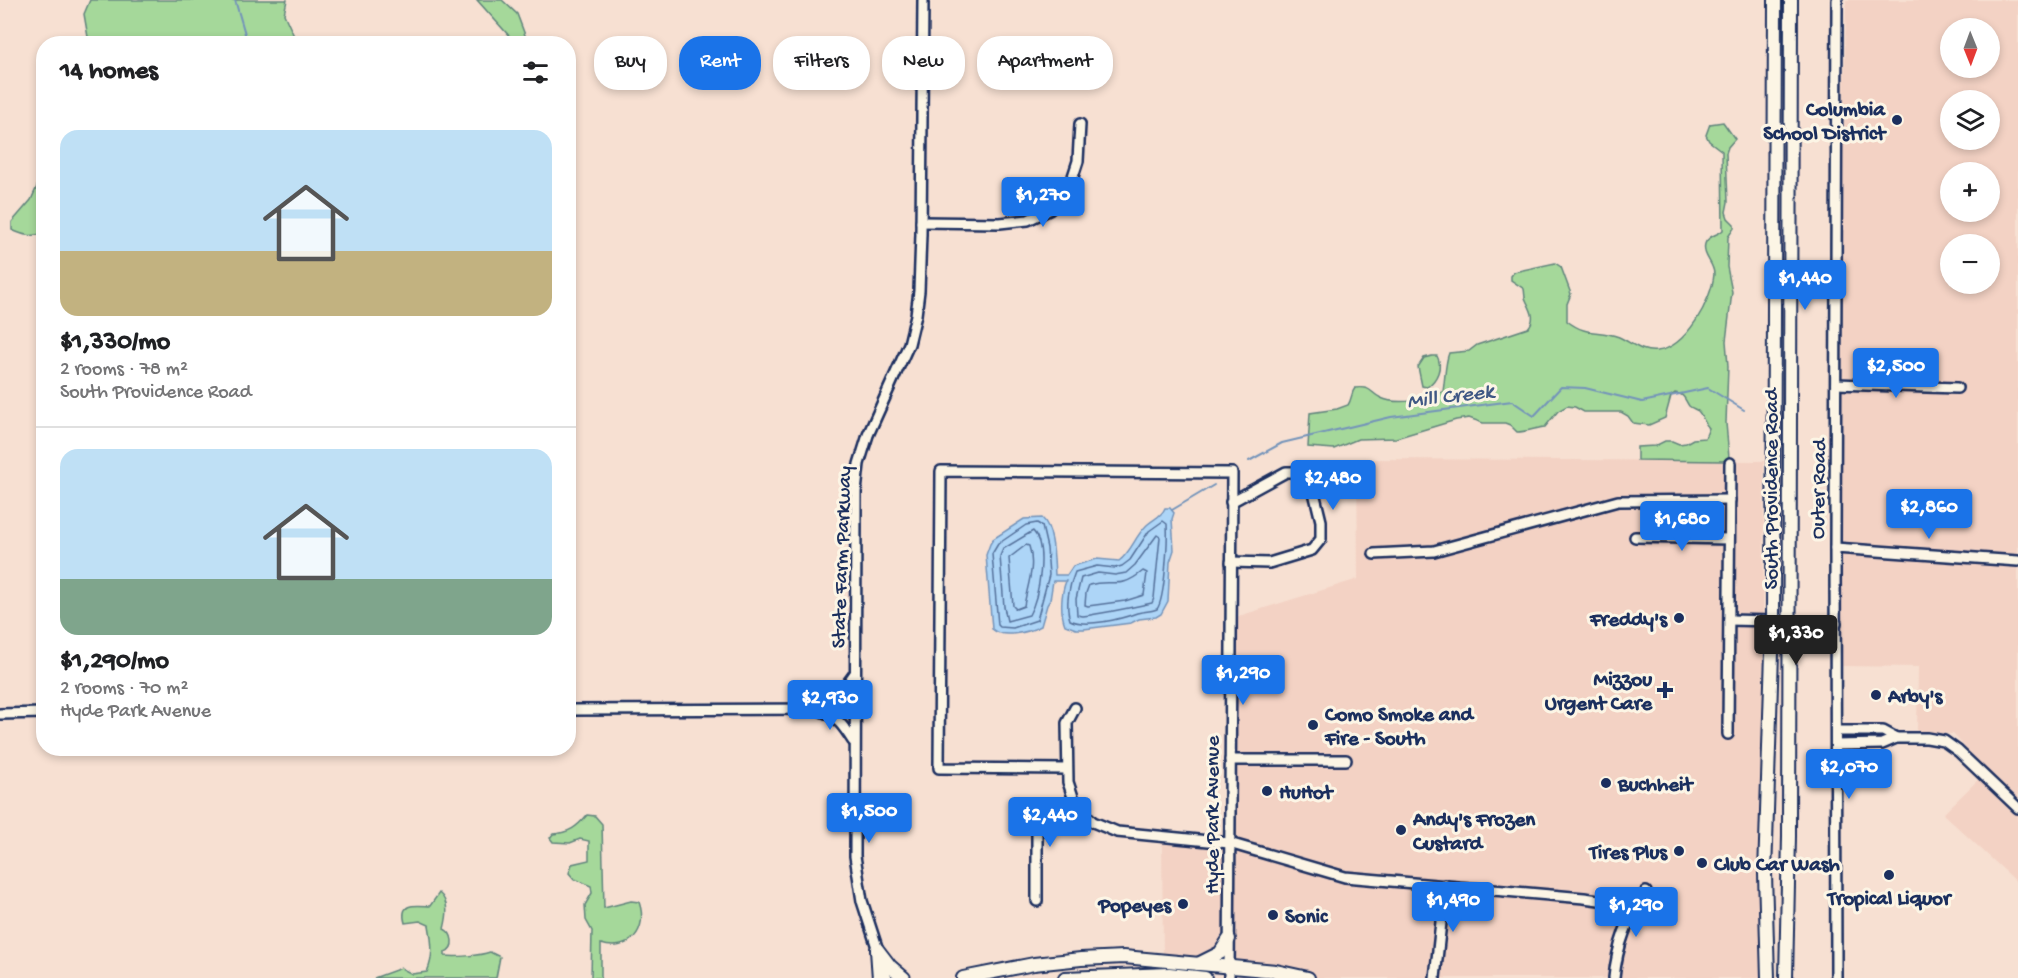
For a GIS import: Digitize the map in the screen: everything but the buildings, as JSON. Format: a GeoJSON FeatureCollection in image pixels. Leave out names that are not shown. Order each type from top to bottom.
{"type":"FeatureCollection","features":[{"type":"Feature","properties":{"kind":"main road","name":"South Providence Road"},"geometry":{"type":"LineString","coordinates":[[1768,978],[1765,874],[1773,621],[1775,0]]}},
{"type":"Feature","properties":{"kind":"main road","name":"South Providence Road"},"geometry":{"type":"LineString","coordinates":[[1786,978],[1791,0]]}},
{"type":"Feature","properties":{"kind":"main road"},"geometry":{"type":"LineString","coordinates":[[1774,518],[1780,533],[1781,614],[1789,622]]}},
{"type":"Feature","properties":{"kind":"main road"},"geometry":{"type":"LineString","coordinates":[[1773,621],[1778,625],[1781,641],[1781,712],[1789,730]]}},
{"type":"Feature","properties":{"kind":"main road"},"geometry":{"type":"LineString","coordinates":[[1196,964],[1216,956],[1229,939]]}},
{"type":"Feature","properties":{"kind":"main road"},"geometry":{"type":"LineString","coordinates":[[877,949],[879,978]]}},
{"type":"Feature","properties":{"kind":"main road"},"geometry":{"type":"LineString","coordinates":[[877,949],[890,966],[904,978]]}},
{"type":"Feature","properties":{"kind":"main road"},"geometry":{"type":"LineString","coordinates":[[963,978],[1034,964],[1081,958],[1124,957],[1196,964],[1229,973],[1276,971],[1308,978]]}},
{"type":"Feature","properties":{"kind":"main road"},"geometry":{"type":"LineString","coordinates":[[1065,978],[1169,974],[1205,978]]}},
{"type":"Feature","properties":{"kind":"street","name":"State Farm Parkway"},"geometry":{"type":"LineString","coordinates":[[887,978],[862,900],[855,856],[856,492],[859,464],[868,435],[909,344],[916,315],[921,222],[922,0]]}},
{"type":"Feature","properties":{"kind":"street","name":"Outer Road"},"geometry":{"type":"LineString","coordinates":[[1836,978],[1837,0]]}},
{"type":"Feature","properties":{"kind":"street"},"geometry":{"type":"LineString","coordinates":[[921,222],[1000,223],[1028,220],[1049,210],[1067,195],[1078,161],[1080,124]]}},
{"type":"Feature","properties":{"kind":"street"},"geometry":{"type":"LineString","coordinates":[[1836,384],[1957,388]]}},
{"type":"Feature","properties":{"kind":"street"},"geometry":{"type":"LineString","coordinates":[[1728,734],[1730,463]]}},
{"type":"Feature","properties":{"kind":"street","name":"Hyde Park Avenue"},"geometry":{"type":"LineString","coordinates":[[1067,769],[939,768],[941,471],[1232,473],[1229,973]]}},
{"type":"Feature","properties":{"kind":"street"},"geometry":{"type":"LineString","coordinates":[[1231,502],[1286,472],[1303,474],[1312,484],[1321,521],[1321,539],[1312,550],[1269,563],[1231,562]]}},
{"type":"Feature","properties":{"kind":"street"},"geometry":{"type":"LineString","coordinates":[[1374,554],[1434,551],[1618,501],[1730,500]]}},
{"type":"Feature","properties":{"kind":"street"},"geometry":{"type":"LineString","coordinates":[[1635,537],[1729,539]]}},
{"type":"Feature","properties":{"kind":"street"},"geometry":{"type":"LineString","coordinates":[[1835,548],[2018,561]]}},
{"type":"Feature","properties":{"kind":"street"},"geometry":{"type":"LineString","coordinates":[[1730,620],[1773,621]]}},
{"type":"Feature","properties":{"kind":"street"},"geometry":{"type":"LineString","coordinates":[[1789,622],[1836,623]]}},
{"type":"Feature","properties":{"kind":"street"},"geometry":{"type":"LineString","coordinates":[[813,709],[830,701],[841,692],[855,673]]}},
{"type":"Feature","properties":{"kind":"street"},"geometry":{"type":"LineString","coordinates":[[1075,708],[1067,723],[1068,782],[1074,800],[1093,822],[1117,832],[1229,843],[1345,877],[1599,900],[1632,910]]}},
{"type":"Feature","properties":{"kind":"street"},"geometry":{"type":"LineString","coordinates":[[813,709],[833,715],[855,743]]}},
{"type":"Feature","properties":{"kind":"street"},"geometry":{"type":"LineString","coordinates":[[576,710],[855,709]]}},
{"type":"Feature","properties":{"kind":"street"},"geometry":{"type":"LineString","coordinates":[[0,714],[36,713]]}},
{"type":"Feature","properties":{"kind":"street"},"geometry":{"type":"LineString","coordinates":[[1836,731],[1883,731],[1896,738]]}},
{"type":"Feature","properties":{"kind":"street"},"geometry":{"type":"LineString","coordinates":[[1836,745],[1882,744],[1896,738],[1932,738],[1952,746],[2018,808]]}},
{"type":"Feature","properties":{"kind":"street"},"geometry":{"type":"LineString","coordinates":[[1230,760],[1346,760]]}},
{"type":"Feature","properties":{"kind":"street"},"geometry":{"type":"LineString","coordinates":[[1037,902],[1037,820],[1074,800]]}},
{"type":"Feature","properties":{"kind":"street"},"geometry":{"type":"LineString","coordinates":[[1435,978],[1445,885]]}},
{"type":"Feature","properties":{"kind":"street"},"geometry":{"type":"LineString","coordinates":[[1614,978],[1616,953],[1632,910],[1646,892]]}},
{"type":"Feature","properties":{"kind":"shaded area"},"geometry":{"type":"Polygon","coordinates":[[[1846,0],[2018,0],[2018,883],[1943,814],[1987,771],[1953,734],[1917,733],[1918,667],[1841,666],[1841,247],[1846,0]]]}},
{"type":"Feature","properties":{"kind":"shaded area"},"geometry":{"type":"Polygon","coordinates":[[[1357,459],[1764,461],[1762,978],[1265,978],[1163,967],[1162,834],[1224,838],[1226,616],[1239,616],[1358,579],[1357,459]]]}},
{"type":"Feature","properties":{"kind":"green space"},"geometry":{"type":"Polygon","coordinates":[[[90,0],[287,0],[284,14],[294,36],[88,36],[84,14],[90,0]]]}},
{"type":"Feature","properties":{"kind":"green space"},"geometry":{"type":"Polygon","coordinates":[[[477,0],[502,0],[517,14],[525,36],[509,36],[477,0]]]}},
{"type":"Feature","properties":{"kind":"green space"},"geometry":{"type":"Polygon","coordinates":[[[1723,122],[1735,139],[1726,153],[1728,202],[1726,212],[1734,224],[1728,237],[1727,267],[1732,292],[1726,341],[1728,366],[1726,423],[1729,458],[1723,461],[1637,460],[1637,447],[1655,446],[1665,441],[1679,444],[1705,438],[1709,428],[1701,415],[1689,406],[1683,396],[1675,393],[1671,396],[1665,418],[1649,425],[1633,423],[1621,412],[1584,412],[1567,406],[1558,411],[1545,427],[1524,431],[1517,432],[1505,423],[1483,423],[1469,418],[1396,438],[1358,439],[1334,449],[1308,447],[1310,413],[1348,405],[1355,388],[1368,389],[1381,398],[1395,401],[1413,401],[1430,397],[1443,391],[1449,353],[1469,351],[1477,345],[1528,328],[1532,321],[1532,314],[1525,299],[1524,289],[1511,280],[1514,272],[1555,263],[1561,267],[1571,294],[1567,304],[1567,321],[1581,329],[1619,337],[1642,349],[1652,351],[1668,348],[1678,341],[1696,321],[1712,285],[1714,274],[1705,244],[1708,239],[1723,230],[1722,151],[1709,141],[1706,135],[1710,124],[1723,122]]]}},
{"type":"Feature","properties":{"kind":"green space"},"geometry":{"type":"Polygon","coordinates":[[[36,189],[36,235],[12,230],[12,222],[31,200],[36,189]]]}},
{"type":"Feature","properties":{"kind":"green space"},"geometry":{"type":"Polygon","coordinates":[[[1437,356],[1439,360],[1438,373],[1427,387],[1422,386],[1418,367],[1424,358],[1437,356]]]}},
{"type":"Feature","properties":{"kind":"green space"},"geometry":{"type":"Polygon","coordinates":[[[587,815],[595,816],[602,824],[604,908],[631,901],[639,902],[641,912],[639,930],[628,942],[611,946],[601,944],[601,978],[591,978],[592,931],[586,920],[585,905],[592,893],[591,886],[574,879],[569,873],[572,864],[589,860],[589,841],[580,839],[570,843],[553,842],[550,838],[553,834],[572,829],[587,815]]]}},
{"type":"Feature","properties":{"kind":"green space"},"geometry":{"type":"Polygon","coordinates":[[[439,893],[446,905],[447,915],[444,929],[450,934],[452,941],[445,956],[468,956],[490,952],[500,957],[496,978],[374,978],[401,968],[412,974],[427,972],[432,949],[429,925],[420,921],[405,923],[404,911],[410,906],[430,906],[439,893]]]}},
{"type":"Feature","properties":{"kind":"water"},"geometry":{"type":"Polygon","coordinates":[[[1165,508],[1170,508],[1174,513],[1172,519],[1174,550],[1170,562],[1168,601],[1161,614],[1131,623],[1076,629],[1065,625],[1063,620],[1062,603],[1066,581],[1053,581],[1050,600],[1041,626],[1009,634],[992,629],[986,555],[993,539],[1024,519],[1042,518],[1051,536],[1055,575],[1067,575],[1073,566],[1097,559],[1119,561],[1148,524],[1165,508]]]}},
{"type":"Feature","properties":{"kind":"waterway"},"geometry":{"type":"LineString","coordinates":[[235,0],[246,36]]}},
{"type":"Feature","properties":{"kind":"waterway","name":"Mill Creek"},"geometry":{"type":"LineString","coordinates":[[1249,461],[1282,443],[1391,417],[1512,401],[1534,416],[1561,387],[1585,388],[1642,402],[1708,388],[1744,410]]}},
{"type":"Feature","properties":{"kind":"waterway","name":"Mill Creek"},"geometry":{"type":"LineString","coordinates":[[1172,510],[1214,485]]}},
{"type":"Feature","properties":{"kind":"place","name":"Columbia School District"},"geometry":{"type":"Point","coordinates":[1897,120]}},
{"type":"Feature","properties":{"kind":"place","name":"Freddy's"},"geometry":{"type":"Point","coordinates":[1679,618]}},
{"type":"Feature","properties":{"kind":"place","name":"Mizzou Urgent Care"},"geometry":{"type":"Point","coordinates":[1665,690]}},
{"type":"Feature","properties":{"kind":"place","name":"Arby's"},"geometry":{"type":"Point","coordinates":[1876,695]}},
{"type":"Feature","properties":{"kind":"place","name":"Como Smoke and Fire - South"},"geometry":{"type":"Point","coordinates":[1313,725]}},
{"type":"Feature","properties":{"kind":"place","name":"Buchheit"},"geometry":{"type":"Point","coordinates":[1606,783]}},
{"type":"Feature","properties":{"kind":"place","name":"HuHot"},"geometry":{"type":"Point","coordinates":[1267,791]}},
{"type":"Feature","properties":{"kind":"place","name":"Andy's Frozen Custard"},"geometry":{"type":"Point","coordinates":[1401,830]}},
{"type":"Feature","properties":{"kind":"place","name":"Tires Plus"},"geometry":{"type":"Point","coordinates":[1679,851]}},
{"type":"Feature","properties":{"kind":"place","name":"Club Car Wash"},"geometry":{"type":"Point","coordinates":[1702,863]}},
{"type":"Feature","properties":{"kind":"place","name":"Tropical Liquor"},"geometry":{"type":"Point","coordinates":[1889,875]}},
{"type":"Feature","properties":{"kind":"place","name":"Popeyes"},"geometry":{"type":"Point","coordinates":[1183,904]}},
{"type":"Feature","properties":{"kind":"place","name":"Sonic"},"geometry":{"type":"Point","coordinates":[1273,915]}}]}
